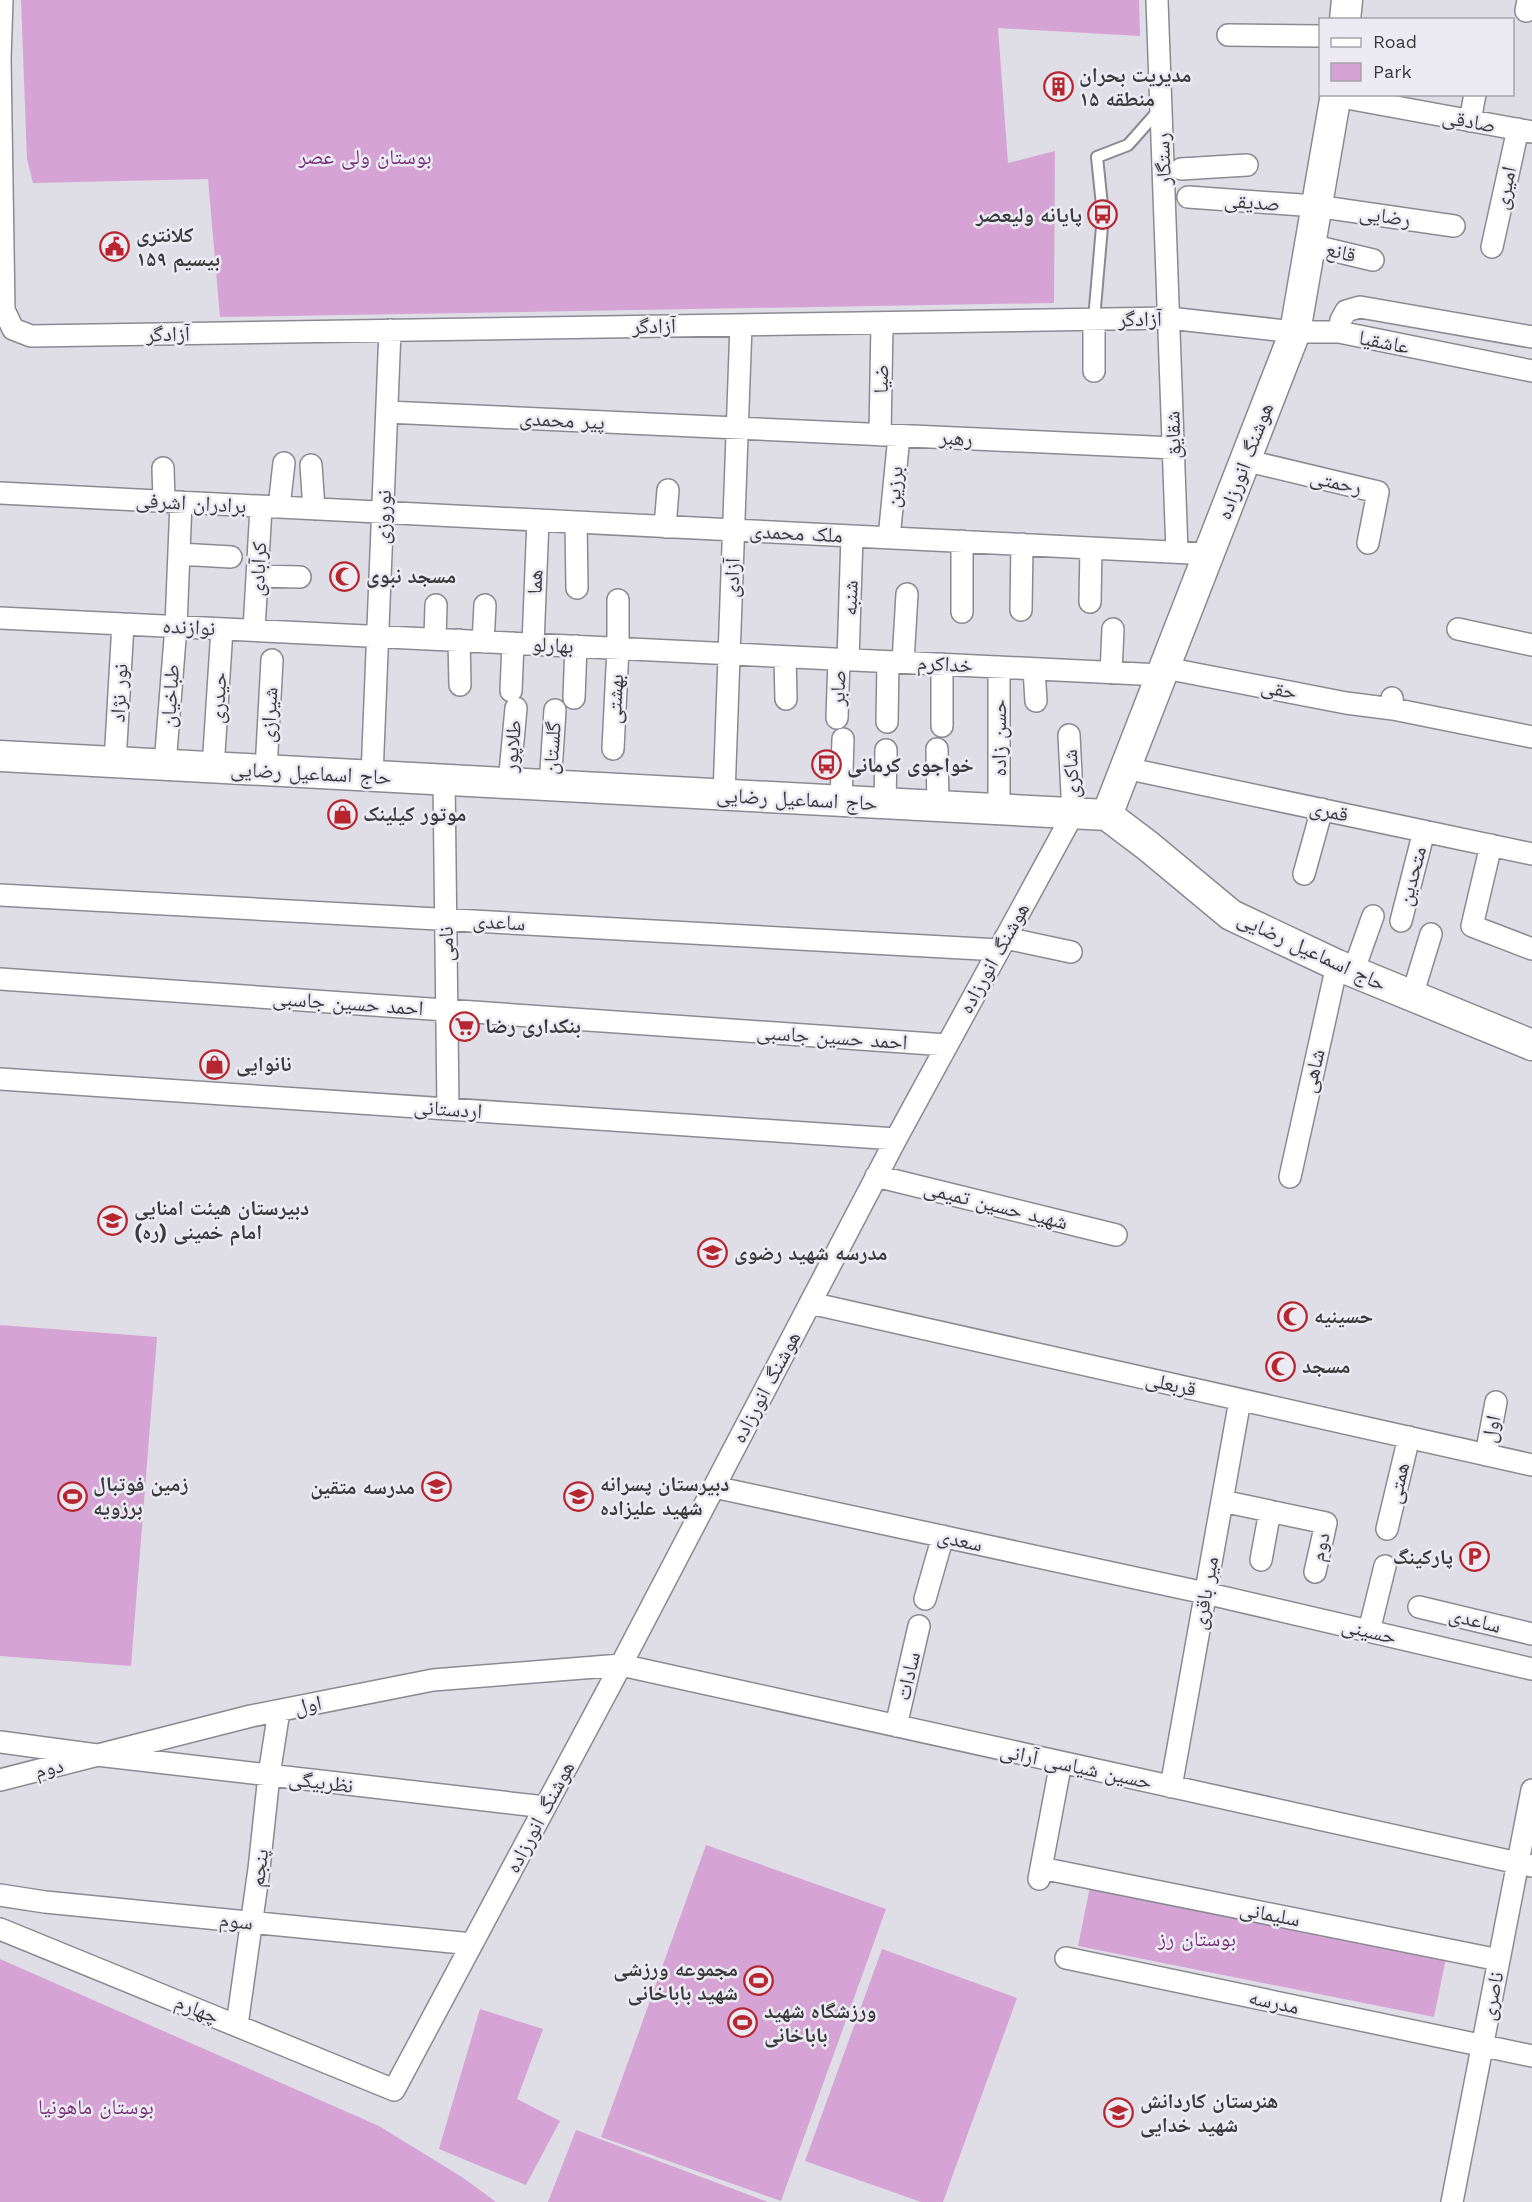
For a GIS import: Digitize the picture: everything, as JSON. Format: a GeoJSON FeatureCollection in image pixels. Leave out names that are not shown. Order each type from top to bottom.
{"type":"FeatureCollection","features":[{"type":"Feature","properties":{"kind":"main road"},"geometry":{"type":"LineString","coordinates":[[1346,18],[1347,0]]}},
{"type":"Feature","properties":{"kind":"main road","name":"هوشنگ انورزاده"},"geometry":{"type":"LineString","coordinates":[[1107,815],[1295,332],[1336,96]]}},
{"type":"Feature","properties":{"kind":"main road","name":"حاج اسماعیل رضایی"},"geometry":{"type":"LineString","coordinates":[[0,756],[1107,815],[1231,915],[1345,968],[1532,1045]]}},
{"type":"Feature","properties":{"kind":"street"},"geometry":{"type":"LineString","coordinates":[[0,59],[2,0]]}},
{"type":"Feature","properties":{"kind":"street","name":"رستگار"},"geometry":{"type":"LineString","coordinates":[[1156,0],[1169,318]]}},
{"type":"Feature","properties":{"kind":"street"},"geometry":{"type":"LineString","coordinates":[[1228,35],[1319,36]]}},
{"type":"Feature","properties":{"kind":"street","name":"آزادگر"},"geometry":{"type":"LineString","coordinates":[[0,59],[4,310],[13,329],[31,336],[1169,318],[1295,332],[1339,333]]}},
{"type":"Feature","properties":{"kind":"street","name":"صادقی"},"geometry":{"type":"LineString","coordinates":[[1341,96],[1525,131]]}},
{"type":"Feature","properties":{"kind":"street"},"geometry":{"type":"LineString","coordinates":[[1470,121],[1475,96]]}},
{"type":"Feature","properties":{"kind":"street","name":"امیری"},"geometry":{"type":"LineString","coordinates":[[1492,247],[1525,131]]}},
{"type":"Feature","properties":{"kind":"street"},"geometry":{"type":"LineString","coordinates":[[1181,169],[1247,165]]}},
{"type":"Feature","properties":{"kind":"street","name":"صدیقی"},"geometry":{"type":"LineString","coordinates":[[1206,168],[1199,198],[1316,207]]}},
{"type":"Feature","properties":{"kind":"street","name":"رضایی"},"geometry":{"type":"LineString","coordinates":[[1316,207],[1454,226]]}},
{"type":"Feature","properties":{"kind":"street","name":"قانع"},"geometry":{"type":"LineString","coordinates":[[1310,245],[1373,260]]}},
{"type":"Feature","properties":{"kind":"street","name":"عاشقیا"},"geometry":{"type":"LineString","coordinates":[[1532,337],[1360,307],[1346,311],[1341,320],[1339,333],[1532,371]]}},
{"type":"Feature","properties":{"kind":"street","name":"شقایق"},"geometry":{"type":"LineString","coordinates":[[1169,318],[1177,552]]}},
{"type":"Feature","properties":{"kind":"street"},"geometry":{"type":"LineString","coordinates":[[1094,319],[1094,371]]}},
{"type":"Feature","properties":{"kind":"street","name":"ضیا"},"geometry":{"type":"LineString","coordinates":[[882,323],[889,435]]}},
{"type":"Feature","properties":{"kind":"street","name":"آزادی"},"geometry":{"type":"LineString","coordinates":[[724,795],[741,325]]}},
{"type":"Feature","properties":{"kind":"street","name":"نوروزی"},"geometry":{"type":"LineString","coordinates":[[372,776],[390,330]]}},
{"type":"Feature","properties":{"kind":"street","name":"پیر محمدی"},"geometry":{"type":"LineString","coordinates":[[387,412],[738,428]]}},
{"type":"Feature","properties":{"kind":"street","name":"رهبر"},"geometry":{"type":"LineString","coordinates":[[738,428],[1174,448]]}},
{"type":"Feature","properties":{"kind":"street","name":"برزین"},"geometry":{"type":"LineString","coordinates":[[889,435],[889,538]]}},
{"type":"Feature","properties":{"kind":"street","name":"رحمتی"},"geometry":{"type":"LineString","coordinates":[[1244,460],[1378,492],[1368,543]]}},
{"type":"Feature","properties":{"kind":"street","name":"کرآبادی"},"geometry":{"type":"LineString","coordinates":[[254,630],[258,576],[270,507],[284,463]]}},
{"type":"Feature","properties":{"kind":"street"},"geometry":{"type":"LineString","coordinates":[[311,465],[314,509]]}},
{"type":"Feature","properties":{"kind":"street","name":"طباخیان"},"geometry":{"type":"LineString","coordinates":[[163,468],[173,502],[179,554],[165,765]]}},
{"type":"Feature","properties":{"kind":"street"},"geometry":{"type":"LineString","coordinates":[[665,526],[668,490]]}},
{"type":"Feature","properties":{"kind":"street","name":"برادران اشرفی"},"geometry":{"type":"LineString","coordinates":[[0,493],[383,512]]}},
{"type":"Feature","properties":{"kind":"street","name":"ملک محمدی"},"geometry":{"type":"LineString","coordinates":[[383,512],[1210,554]]}},
{"type":"Feature","properties":{"kind":"street","name":"هما"},"geometry":{"type":"LineString","coordinates":[[513,700],[523,644],[538,520]]}},
{"type":"Feature","properties":{"kind":"street"},"geometry":{"type":"LineString","coordinates":[[576,522],[577,588]]}},
{"type":"Feature","properties":{"kind":"street","name":"شنبه"},"geometry":{"type":"LineString","coordinates":[[843,659],[852,536]]}},
{"type":"Feature","properties":{"kind":"street"},"geometry":{"type":"LineString","coordinates":[[962,542],[962,612]]}},
{"type":"Feature","properties":{"kind":"street"},"geometry":{"type":"LineString","coordinates":[[1021,610],[1022,544]]}},
{"type":"Feature","properties":{"kind":"street"},"geometry":{"type":"LineString","coordinates":[[1090,602],[1091,548]]}},
{"type":"Feature","properties":{"kind":"street"},"geometry":{"type":"LineString","coordinates":[[179,554],[231,557]]}},
{"type":"Feature","properties":{"kind":"street"},"geometry":{"type":"LineString","coordinates":[[258,576],[300,577]]}},
{"type":"Feature","properties":{"kind":"street"},"geometry":{"type":"LineString","coordinates":[[887,722],[907,594]]}},
{"type":"Feature","properties":{"kind":"street"},"geometry":{"type":"LineString","coordinates":[[618,600],[618,648]]}},
{"type":"Feature","properties":{"kind":"street"},"geometry":{"type":"LineString","coordinates":[[435,639],[436,605]]}},
{"type":"Feature","properties":{"kind":"street"},"geometry":{"type":"LineString","coordinates":[[483,642],[485,605]]}},
{"type":"Feature","properties":{"kind":"street","name":"نوازنده"},"geometry":{"type":"LineString","coordinates":[[0,618],[378,637]]}},
{"type":"Feature","properties":{"kind":"street","name":"نور نژاد"},"geometry":{"type":"LineString","coordinates":[[115,762],[123,624]]}},
{"type":"Feature","properties":{"kind":"street","name":"حیدری"},"geometry":{"type":"LineString","coordinates":[[213,768],[222,629]]}},
{"type":"Feature","properties":{"kind":"street"},"geometry":{"type":"LineString","coordinates":[[1111,673],[1113,629]]}},
{"type":"Feature","properties":{"kind":"street"},"geometry":{"type":"LineString","coordinates":[[1458,630],[1532,645]]}},
{"type":"Feature","properties":{"kind":"street","name":"بهارلو"},"geometry":{"type":"LineString","coordinates":[[378,637],[729,654]]}},
{"type":"Feature","properties":{"kind":"street"},"geometry":{"type":"LineString","coordinates":[[459,640],[460,685]]}},
{"type":"Feature","properties":{"kind":"street"},"geometry":{"type":"LineString","coordinates":[[574,698],[576,646]]}},
{"type":"Feature","properties":{"kind":"street","name":"بهشتی"},"geometry":{"type":"LineString","coordinates":[[613,749],[618,648]]}},
{"type":"Feature","properties":{"kind":"street","name":"خداکرم"},"geometry":{"type":"LineString","coordinates":[[729,654],[1111,673],[1163,671]]}},
{"type":"Feature","properties":{"kind":"street"},"geometry":{"type":"LineString","coordinates":[[785,657],[786,699]]}},
{"type":"Feature","properties":{"kind":"street","name":"صابر"},"geometry":{"type":"LineString","coordinates":[[837,718],[843,659]]}},
{"type":"Feature","properties":{"kind":"street","name":"شیرازی"},"geometry":{"type":"LineString","coordinates":[[266,770],[272,660]]}},
{"type":"Feature","properties":{"kind":"street"},"geometry":{"type":"LineString","coordinates":[[942,664],[942,726]]}},
{"type":"Feature","properties":{"kind":"street","name":"حسن زاده"},"geometry":{"type":"LineString","coordinates":[[999,667],[999,810]]}},
{"type":"Feature","properties":{"kind":"street"},"geometry":{"type":"LineString","coordinates":[[1034,669],[1036,700]]}},
{"type":"Feature","properties":{"kind":"street","name":"حقی"},"geometry":{"type":"LineString","coordinates":[[1163,671],[1346,703],[1392,704],[1532,737]]}},
{"type":"Feature","properties":{"kind":"street","name":"طلاپور"},"geometry":{"type":"LineString","coordinates":[[509,783],[513,700]]}},
{"type":"Feature","properties":{"kind":"street","name":"گلستان"},"geometry":{"type":"LineString","coordinates":[[550,786],[555,710]]}},
{"type":"Feature","properties":{"kind":"street","name":"شاکری"},"geometry":{"type":"LineString","coordinates":[[1069,735],[1073,814]]}},
{"type":"Feature","properties":{"kind":"street"},"geometry":{"type":"LineString","coordinates":[[841,801],[843,739]]}},
{"type":"Feature","properties":{"kind":"street"},"geometry":{"type":"LineString","coordinates":[[937,749],[938,806]]}},
{"type":"Feature","properties":{"kind":"street"},"geometry":{"type":"LineString","coordinates":[[885,803],[886,750]]}},
{"type":"Feature","properties":{"kind":"street","name":"قمری"},"geometry":{"type":"LineString","coordinates":[[1125,768],[1532,854]]}},
{"type":"Feature","properties":{"kind":"street","name":"نامی"},"geometry":{"type":"LineString","coordinates":[[444,780],[448,1109]]}},
{"type":"Feature","properties":{"kind":"street"},"geometry":{"type":"LineString","coordinates":[[1304,873],[1322,809]]}},
{"type":"Feature","properties":{"kind":"street","name":"هوشنگ انورزاده"},"geometry":{"type":"LineString","coordinates":[[394,2090],[621,1665],[896,1138],[1073,814]]}},
{"type":"Feature","properties":{"kind":"street","name":"متحدین"},"geometry":{"type":"LineString","coordinates":[[1401,921],[1424,831]]}},
{"type":"Feature","properties":{"kind":"street"},"geometry":{"type":"LineString","coordinates":[[1491,845],[1472,926],[1532,949]]}},
{"type":"Feature","properties":{"kind":"street","name":"ساعدی"},"geometry":{"type":"LineString","coordinates":[[0,895],[446,919],[1002,944],[1071,952]]}},
{"type":"Feature","properties":{"kind":"street","name":"شاهی"},"geometry":{"type":"LineString","coordinates":[[1290,1177],[1345,968],[1373,916]]}},
{"type":"Feature","properties":{"kind":"street"},"geometry":{"type":"LineString","coordinates":[[1412,996],[1431,934]]}},
{"type":"Feature","properties":{"kind":"street","name":"احمد حسین جاسبی"},"geometry":{"type":"LineString","coordinates":[[0,979],[947,1045]]}},
{"type":"Feature","properties":{"kind":"street","name":"اردستانی"},"geometry":{"type":"LineString","coordinates":[[0,1079],[896,1138]]}},
{"type":"Feature","properties":{"kind":"street","name":"شهید حسین تمیمی"},"geometry":{"type":"LineString","coordinates":[[876,1176],[1116,1235]]}},
{"type":"Feature","properties":{"kind":"street","name":"قربعلی"},"geometry":{"type":"LineString","coordinates":[[810,1303],[1532,1465]]}},
{"type":"Feature","properties":{"kind":"street","name":"میر باقری"},"geometry":{"type":"LineString","coordinates":[[1171,1786],[1240,1400]]}},
{"type":"Feature","properties":{"kind":"street","name":"اول"},"geometry":{"type":"LineString","coordinates":[[1486,1455],[1496,1402]]}},
{"type":"Feature","properties":{"kind":"street","name":"همتی"},"geometry":{"type":"LineString","coordinates":[[1387,1529],[1408,1437]]}},
{"type":"Feature","properties":{"kind":"street","name":"سعدی"},"geometry":{"type":"LineString","coordinates":[[714,1486],[1205,1593]]}},
{"type":"Feature","properties":{"kind":"street"},"geometry":{"type":"LineString","coordinates":[[1222,1501],[1270,1511],[1261,1560]]}},
{"type":"Feature","properties":{"kind":"street","name":"دوم"},"geometry":{"type":"LineString","coordinates":[[1270,1511],[1326,1523],[1315,1572]]}},
{"type":"Feature","properties":{"kind":"street"},"geometry":{"type":"LineString","coordinates":[[925,1599],[943,1536]]}},
{"type":"Feature","properties":{"kind":"street"},"geometry":{"type":"LineString","coordinates":[[1369,1631],[1385,1566]]}},
{"type":"Feature","properties":{"kind":"street","name":"حسینی"},"geometry":{"type":"LineString","coordinates":[[1205,1593],[1532,1669]]}},
{"type":"Feature","properties":{"kind":"street","name":"ساعدی"},"geometry":{"type":"LineString","coordinates":[[1419,1607],[1532,1634]]}},
{"type":"Feature","properties":{"kind":"street","name":"سادات"},"geometry":{"type":"LineString","coordinates":[[896,1726],[919,1626]]}},
{"type":"Feature","properties":{"kind":"street","name":"اول"},"geometry":{"type":"LineString","coordinates":[[0,1742],[97,1755],[279,1711],[433,1680],[621,1665]]}},
{"type":"Feature","properties":{"kind":"street","name":"حسین شیاسی آرانی"},"geometry":{"type":"LineString","coordinates":[[621,1665],[1525,1864]]}},
{"type":"Feature","properties":{"kind":"street","name":"پنجم"},"geometry":{"type":"LineString","coordinates":[[237,2025],[279,1711]]}},
{"type":"Feature","properties":{"kind":"street","name":"دوم"},"geometry":{"type":"LineString","coordinates":[[0,1780],[97,1755]]}},
{"type":"Feature","properties":{"kind":"street","name":"نظربیگی"},"geometry":{"type":"LineString","coordinates":[[97,1755],[545,1808]]}},
{"type":"Feature","properties":{"kind":"street","name":"سلیمانی"},"geometry":{"type":"LineString","coordinates":[[1061,1762],[1040,1873],[1499,1960]]}},
{"type":"Feature","properties":{"kind":"street","name":"ناصری"},"geometry":{"type":"LineString","coordinates":[[1452,2202],[1499,1960],[1525,1864],[1532,1790]]}},
{"type":"Feature","properties":{"kind":"street","name":"سوم"},"geometry":{"type":"LineString","coordinates":[[0,1895],[45,1902],[472,1944]]}},
{"type":"Feature","properties":{"kind":"street","name":"چهارم"},"geometry":{"type":"LineString","coordinates":[[0,1929],[394,2090]]}},
{"type":"Feature","properties":{"kind":"street","name":"مدرسه"},"geometry":{"type":"LineString","coordinates":[[1066,1958],[1532,2056]]}},
{"type":"Feature","properties":{"kind":"lane"},"geometry":{"type":"LineString","coordinates":[[1094,319],[1103,215],[1097,157],[1128,145],[1161,107]]}},
{"type":"Feature","properties":{"kind":"green space","name":"بوستان ولی عصر"},"geometry":{"type":"Polygon","coordinates":[[[21,0],[1139,0],[1140,36],[998,28],[1008,163],[1055,151],[1054,303],[220,317],[208,179],[33,183],[27,159],[21,0]]]}},
{"type":"Feature","properties":{"kind":"green space","name":"زمین فوتبال برزویه"},"geometry":{"type":"Polygon","coordinates":[[[0,1325],[157,1337],[131,1666],[0,1656],[0,1325]]]}},
{"type":"Feature","properties":{"kind":"green space","name":"ورزشگاه شهید باباخانی"},"geometry":{"type":"Polygon","coordinates":[[[706,1845],[886,1909],[781,2201],[601,2137],[706,1845]]]}},
{"type":"Feature","properties":{"kind":"green space","name":"بوستان رز"},"geometry":{"type":"Polygon","coordinates":[[[1090,1887],[1446,1958],[1434,2017],[1078,1946],[1090,1887]]]}},
{"type":"Feature","properties":{"kind":"green space"},"geometry":{"type":"Polygon","coordinates":[[[882,1949],[1017,1998],[943,2202],[921,2202],[805,2161],[882,1949]]]}},
{"type":"Feature","properties":{"kind":"green space","name":"بوستان ماهونیا"},"geometry":{"type":"Polygon","coordinates":[[[0,1959],[379,2126],[462,2177],[496,2202],[0,2202],[0,1959]]]}},
{"type":"Feature","properties":{"kind":"green space"},"geometry":{"type":"Polygon","coordinates":[[[480,2009],[543,2029],[517,2099],[560,2121],[526,2185],[439,2149],[480,2009]]]}},
{"type":"Feature","properties":{"kind":"green space"},"geometry":{"type":"Polygon","coordinates":[[[576,2130],[768,2202],[548,2202],[576,2130]]]}},
{"type":"Feature","properties":{"kind":"place","name":"مدیریت بحران منطقه ۱۵"},"geometry":{"type":"Point","coordinates":[1058,87]}},
{"type":"Feature","properties":{"kind":"place","name":"پایانه ولیعصر"},"geometry":{"type":"Point","coordinates":[1103,215]}},
{"type":"Feature","properties":{"kind":"place","name":"کلانتری ۱۵۹ بیسیم"},"geometry":{"type":"Point","coordinates":[115,247]}},
{"type":"Feature","properties":{"kind":"place","name":"مسجد نبوی"},"geometry":{"type":"Point","coordinates":[345,576]}},
{"type":"Feature","properties":{"kind":"place","name":"خواجوی کرمانی"},"geometry":{"type":"Point","coordinates":[826,765]}},
{"type":"Feature","properties":{"kind":"place","name":"موتور کیلینک"},"geometry":{"type":"Point","coordinates":[342,814]}},
{"type":"Feature","properties":{"kind":"place","name":"بنکداری رضا"},"geometry":{"type":"Point","coordinates":[464,1026]}},
{"type":"Feature","properties":{"kind":"place","name":"نانوایی"},"geometry":{"type":"Point","coordinates":[215,1064]}},
{"type":"Feature","properties":{"kind":"place","name":"دبیرستان هیئت امنایی امام خمینی (ره)"},"geometry":{"type":"Point","coordinates":[113,1220]}},
{"type":"Feature","properties":{"kind":"place","name":"مدرسه شهید رضوی"},"geometry":{"type":"Point","coordinates":[713,1253]}},
{"type":"Feature","properties":{"kind":"place","name":"حسینیه"},"geometry":{"type":"Point","coordinates":[1293,1316]}},
{"type":"Feature","properties":{"kind":"place","name":"مسجد"},"geometry":{"type":"Point","coordinates":[1281,1366]}},
{"type":"Feature","properties":{"kind":"place","name":"مدرسه متقین"},"geometry":{"type":"Point","coordinates":[436,1487]}},
{"type":"Feature","properties":{"kind":"place","name":"زمین فوتبال برزویه"},"geometry":{"type":"Point","coordinates":[72,1496]}},
{"type":"Feature","properties":{"kind":"place","name":"دبیرستان پسرانه شهید علیزاده"},"geometry":{"type":"Point","coordinates":[579,1496]}},
{"type":"Feature","properties":{"kind":"place","name":"پارکینگ"},"geometry":{"type":"Point","coordinates":[1474,1557]}},
{"type":"Feature","properties":{"kind":"place","name":"مجموعه ورزشی شهید باباخانی"},"geometry":{"type":"Point","coordinates":[759,1981]}},
{"type":"Feature","properties":{"kind":"place","name":"ورزشگاه شهید باباخانی"},"geometry":{"type":"Point","coordinates":[743,2023]}},
{"type":"Feature","properties":{"kind":"place","name":"هنرستان کاردانش شهید خدایی"},"geometry":{"type":"Point","coordinates":[1119,2113]}}]}
